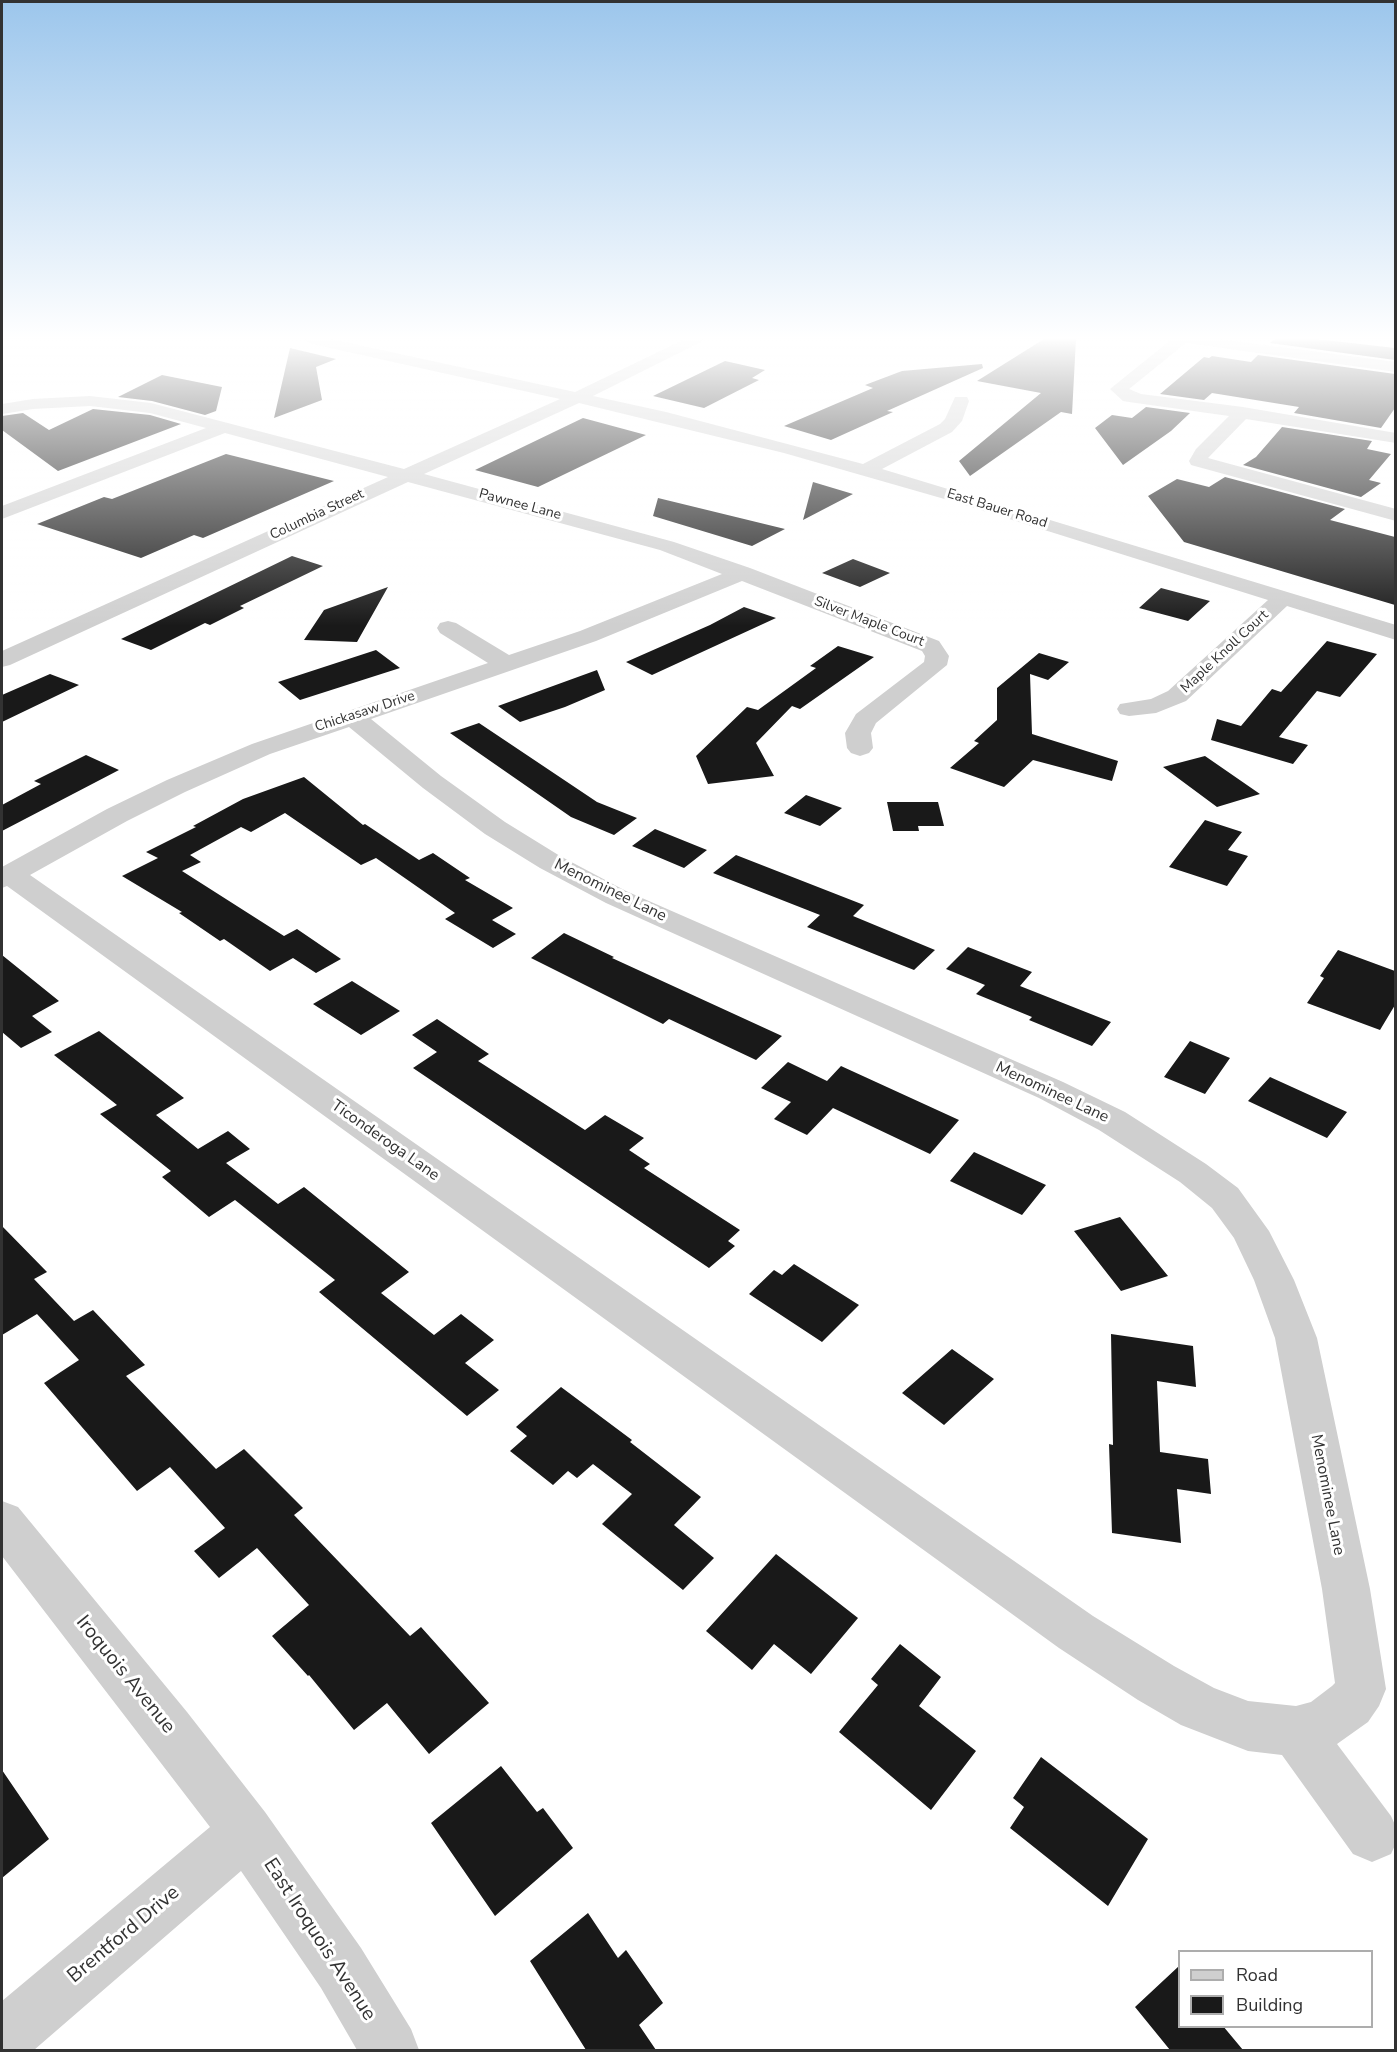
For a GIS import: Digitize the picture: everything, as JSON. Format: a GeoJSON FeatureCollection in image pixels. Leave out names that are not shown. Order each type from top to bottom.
{"type":"FeatureCollection","features":[{"type":"Feature","properties":{"kind":"street"},"geometry":{"type":"LineString","coordinates":[[2,513],[205,435]]}},
{"type":"Feature","properties":{"kind":"street","name":"Pawnee Lane"},"geometry":{"type":"LineString","coordinates":[[254,435],[627,534],[742,573]]}},
{"type":"Feature","properties":{"kind":"street","name":"Columbia Street"},"geometry":{"type":"LineString","coordinates":[[2,660],[494,435]]}},
{"type":"Feature","properties":{"kind":"street","name":"East Bauer Road"},"geometry":{"type":"LineString","coordinates":[[737,435],[866,470],[1395,633]]}},
{"type":"Feature","properties":{"kind":"street"},"geometry":{"type":"LineString","coordinates":[[866,470],[933,435]]}},
{"type":"Feature","properties":{"kind":"street"},"geometry":{"type":"LineString","coordinates":[[1220,435],[1202,453],[1198,461],[1395,515]]}},
{"type":"Feature","properties":{"kind":"street"},"geometry":{"type":"LineString","coordinates":[[1376,435],[1395,438]]}},
{"type":"Feature","properties":{"kind":"street","name":"Chickasaw Drive"},"geometry":{"type":"LineString","coordinates":[[5,876],[117,815],[261,749],[588,636],[742,573]]}},
{"type":"Feature","properties":{"kind":"street","name":"Silver Maple Court"},"geometry":{"type":"LineString","coordinates":[[742,573],[931,646],[937,656],[935,665],[865,719],[858,733],[860,748]]}},
{"type":"Feature","properties":{"kind":"street","name":"Maple Knoll Court"},"geometry":{"type":"LineString","coordinates":[[1129,709],[1156,706],[1177,696],[1283,598]]}},
{"type":"Feature","properties":{"kind":"street"},"geometry":{"type":"LineString","coordinates":[[448,628],[507,664]]}},
{"type":"Feature","properties":{"kind":"street","name":"Menominee Lane"},"geometry":{"type":"LineString","coordinates":[[351,716],[441,789],[495,828],[550,862],[616,897],[1112,1121],[1193,1173],[1225,1198],[1250,1231],[1274,1280],[1296,1338],[1346,1589],[1361,1689],[1350,1704],[1322,1725],[1296,1731],[1248,1726],[1199,1707],[1156,1683],[1076,1632],[760,1408]]}},
{"type":"Feature","properties":{"kind":"street","name":"Ticonderoga Lane"},"geometry":{"type":"LineString","coordinates":[[5,876],[760,1408]]}},
{"type":"Feature","properties":{"kind":"street","name":"Iroquois Avenue"},"geometry":{"type":"LineString","coordinates":[[2,1521],[162,1720],[246,1832]]}},
{"type":"Feature","properties":{"kind":"street"},"geometry":{"type":"LineString","coordinates":[[1296,1731],[1372,1835]]}},
{"type":"Feature","properties":{"kind":"street","name":"Brentford Drive"},"geometry":{"type":"LineString","coordinates":[[2,2039],[246,1832]]}},
{"type":"Feature","properties":{"kind":"street","name":"East Iroquois Avenue"},"geometry":{"type":"LineString","coordinates":[[246,1832],[341,1968],[390,2050]]}},
{"type":"Feature","properties":{"kind":"building"},"geometry":{"type":"Polygon","coordinates":[[[9,435],[153,435],[58,471],[9,435]]]}},
{"type":"Feature","properties":{"kind":"building"},"geometry":{"type":"Polygon","coordinates":[[[548,435],[646,435],[538,487],[475,470],[548,435]]]}},
{"type":"Feature","properties":{"kind":"building"},"geometry":{"type":"Polygon","coordinates":[[[813,435],[843,435],[831,440],[813,435]]]}},
{"type":"Feature","properties":{"kind":"building"},"geometry":{"type":"Polygon","coordinates":[[[991,435],[1029,435],[970,476],[959,461],[991,435]]]}},
{"type":"Feature","properties":{"kind":"building"},"geometry":{"type":"Polygon","coordinates":[[[1100,435],[1166,435],[1123,465],[1100,435]]]}},
{"type":"Feature","properties":{"kind":"building"},"geometry":{"type":"Polygon","coordinates":[[[1275,435],[1332,435],[1372,441],[1367,449],[1391,454],[1369,480],[1381,483],[1361,497],[1243,465],[1256,457],[1275,435]]]}},
{"type":"Feature","properties":{"kind":"building"},"geometry":{"type":"Polygon","coordinates":[[[226,454],[334,481],[203,538],[194,535],[141,558],[37,524],[104,497],[112,499],[226,454]]]}},
{"type":"Feature","properties":{"kind":"building"},"geometry":{"type":"Polygon","coordinates":[[[1225,477],[1345,509],[1330,520],[1395,537],[1395,605],[1184,542],[1148,496],[1177,479],[1209,487],[1225,477]]]}},
{"type":"Feature","properties":{"kind":"building"},"geometry":{"type":"Polygon","coordinates":[[[813,482],[853,494],[803,520],[813,482]]]}},
{"type":"Feature","properties":{"kind":"building"},"geometry":{"type":"Polygon","coordinates":[[[658,498],[785,529],[752,546],[653,516],[658,498]]]}},
{"type":"Feature","properties":{"kind":"building"},"geometry":{"type":"Polygon","coordinates":[[[292,556],[323,566],[240,606],[244,608],[210,625],[205,623],[151,650],[121,639],[292,556]]]}},
{"type":"Feature","properties":{"kind":"building"},"geometry":{"type":"Polygon","coordinates":[[[853,559],[890,573],[860,587],[822,573],[853,559]]]}},
{"type":"Feature","properties":{"kind":"building"},"geometry":{"type":"Polygon","coordinates":[[[388,587],[357,642],[304,640],[324,610],[388,587]]]}},
{"type":"Feature","properties":{"kind":"building"},"geometry":{"type":"Polygon","coordinates":[[[1161,588],[1210,601],[1188,621],[1139,608],[1161,588]]]}},
{"type":"Feature","properties":{"kind":"building"},"geometry":{"type":"Polygon","coordinates":[[[744,607],[776,618],[652,675],[626,662],[710,625],[744,607]]]}},
{"type":"Feature","properties":{"kind":"building"},"geometry":{"type":"Polygon","coordinates":[[[1327,641],[1377,654],[1340,697],[1317,691],[1279,737],[1308,745],[1293,764],[1211,740],[1217,719],[1241,726],[1272,689],[1281,692],[1327,641]]]}},
{"type":"Feature","properties":{"kind":"building"},"geometry":{"type":"Polygon","coordinates":[[[838,646],[874,657],[800,709],[792,706],[756,743],[774,776],[708,784],[696,756],[747,707],[758,710],[816,668],[810,666],[838,646]]]}},
{"type":"Feature","properties":{"kind":"building"},"geometry":{"type":"Polygon","coordinates":[[[376,650],[400,668],[300,700],[278,682],[376,650]]]}},
{"type":"Feature","properties":{"kind":"building"},"geometry":{"type":"Polygon","coordinates":[[[1039,653],[1069,662],[1048,680],[1030,674],[1032,734],[1118,761],[1112,781],[1033,760],[1004,787],[950,768],[979,743],[974,741],[997,720],[997,688],[1039,653]]]}},
{"type":"Feature","properties":{"kind":"building"},"geometry":{"type":"Polygon","coordinates":[[[597,670],[605,690],[565,707],[520,722],[498,706],[597,670]]]}},
{"type":"Feature","properties":{"kind":"building"},"geometry":{"type":"Polygon","coordinates":[[[50,674],[79,685],[2,722],[2,695],[50,674]]]}},
{"type":"Feature","properties":{"kind":"building"},"geometry":{"type":"Polygon","coordinates":[[[479,723],[597,802],[637,818],[614,835],[571,817],[450,733],[479,723]]]}},
{"type":"Feature","properties":{"kind":"building"},"geometry":{"type":"Polygon","coordinates":[[[86,755],[119,770],[2,831],[2,805],[41,784],[34,781],[86,755]]]}},
{"type":"Feature","properties":{"kind":"building"},"geometry":{"type":"Polygon","coordinates":[[[1205,756],[1260,794],[1217,807],[1163,767],[1205,756]]]}},
{"type":"Feature","properties":{"kind":"building"},"geometry":{"type":"Polygon","coordinates":[[[304,777],[363,825],[365,824],[419,860],[433,853],[470,878],[465,880],[513,908],[492,920],[516,934],[493,948],[445,919],[455,913],[376,858],[361,865],[285,813],[251,832],[241,827],[190,855],[201,862],[182,871],[284,936],[297,929],[341,959],[316,973],[293,958],[270,971],[224,939],[220,941],[179,913],[182,912],[122,876],[158,858],[146,852],[196,827],[193,826],[243,799],[304,777]]]}},
{"type":"Feature","properties":{"kind":"building"},"geometry":{"type":"Polygon","coordinates":[[[806,795],[842,808],[820,826],[784,813],[806,795]]]}},
{"type":"Feature","properties":{"kind":"building"},"geometry":{"type":"Polygon","coordinates":[[[887,802],[938,802],[944,826],[918,826],[919,831],[893,831],[887,802]]]}},
{"type":"Feature","properties":{"kind":"building"},"geometry":{"type":"Polygon","coordinates":[[[1205,820],[1242,832],[1228,850],[1248,856],[1227,886],[1169,867],[1205,820]]]}},
{"type":"Feature","properties":{"kind":"building"},"geometry":{"type":"Polygon","coordinates":[[[655,829],[707,850],[684,868],[632,846],[655,829]]]}},
{"type":"Feature","properties":{"kind":"building"},"geometry":{"type":"Polygon","coordinates":[[[736,855],[864,905],[853,916],[935,950],[914,970],[807,927],[820,915],[713,873],[736,855]]]}},
{"type":"Feature","properties":{"kind":"building"},"geometry":{"type":"Polygon","coordinates":[[[564,933],[614,957],[612,958],[782,1036],[756,1060],[669,1019],[663,1024],[531,958],[564,933]]]}},
{"type":"Feature","properties":{"kind":"building"},"geometry":{"type":"Polygon","coordinates":[[[968,947],[1032,972],[1020,986],[1111,1022],[1092,1046],[1029,1020],[1032,1017],[976,994],[985,985],[946,969],[968,947]]]}},
{"type":"Feature","properties":{"kind":"building"},"geometry":{"type":"Polygon","coordinates":[[[1338,950],[1395,971],[1395,1005],[1380,1030],[1307,1003],[1324,978],[1320,976],[1338,950]]]}},
{"type":"Feature","properties":{"kind":"building"},"geometry":{"type":"Polygon","coordinates":[[[2,955],[59,1001],[32,1016],[52,1032],[21,1048],[2,1032],[2,955]]]}},
{"type":"Feature","properties":{"kind":"building"},"geometry":{"type":"Polygon","coordinates":[[[352,981],[400,1011],[361,1035],[313,1004],[352,981]]]}},
{"type":"Feature","properties":{"kind":"building"},"geometry":{"type":"Polygon","coordinates":[[[437,1019],[489,1054],[478,1061],[585,1130],[605,1115],[644,1138],[629,1150],[650,1164],[644,1168],[740,1230],[728,1241],[735,1246],[709,1268],[413,1068],[437,1052],[412,1035],[437,1019]]]}},
{"type":"Feature","properties":{"kind":"building"},"geometry":{"type":"Polygon","coordinates":[[[99,1031],[184,1098],[156,1115],[198,1149],[228,1131],[250,1149],[226,1163],[278,1204],[304,1187],[409,1272],[381,1293],[434,1335],[461,1314],[494,1340],[465,1363],[499,1390],[467,1416],[319,1292],[335,1280],[235,1200],[209,1217],[162,1177],[171,1171],[100,1114],[117,1105],[54,1055],[99,1031]]]}},
{"type":"Feature","properties":{"kind":"building"},"geometry":{"type":"Polygon","coordinates":[[[1190,1041],[1230,1058],[1205,1094],[1164,1077],[1190,1041]]]}},
{"type":"Feature","properties":{"kind":"building"},"geometry":{"type":"Polygon","coordinates":[[[788,1062],[827,1081],[841,1066],[959,1120],[930,1154],[833,1108],[807,1135],[774,1119],[791,1102],[761,1088],[788,1062]]]}},
{"type":"Feature","properties":{"kind":"building"},"geometry":{"type":"Polygon","coordinates":[[[1270,1077],[1347,1112],[1327,1138],[1248,1101],[1270,1077]]]}},
{"type":"Feature","properties":{"kind":"building"},"geometry":{"type":"Polygon","coordinates":[[[974,1152],[1046,1185],[1022,1215],[950,1181],[974,1152]]]}},
{"type":"Feature","properties":{"kind":"building"},"geometry":{"type":"Polygon","coordinates":[[[1120,1217],[1168,1276],[1121,1291],[1074,1231],[1120,1217]]]}},
{"type":"Feature","properties":{"kind":"building"},"geometry":{"type":"Polygon","coordinates":[[[2,1226],[47,1272],[34,1279],[74,1321],[93,1310],[145,1365],[126,1376],[216,1469],[244,1449],[303,1508],[294,1515],[410,1636],[421,1627],[489,1703],[429,1754],[387,1703],[354,1730],[309,1675],[272,1636],[309,1605],[257,1548],[219,1578],[194,1551],[225,1528],[170,1467],[137,1491],[44,1383],[79,1360],[37,1314],[2,1335],[2,1226]]]}},
{"type":"Feature","properties":{"kind":"building"},"geometry":{"type":"Polygon","coordinates":[[[794,1264],[859,1305],[822,1342],[749,1294],[774,1270],[782,1275],[794,1264]]]}},
{"type":"Feature","properties":{"kind":"building"},"geometry":{"type":"Polygon","coordinates":[[[1111,1334],[1193,1346],[1196,1387],[1157,1381],[1160,1452],[1208,1459],[1211,1494],[1177,1489],[1181,1543],[1112,1533],[1109,1444],[1113,1445],[1111,1334]]]}},
{"type":"Feature","properties":{"kind":"building"},"geometry":{"type":"Polygon","coordinates":[[[952,1349],[994,1379],[944,1425],[902,1393],[952,1349]]]}},
{"type":"Feature","properties":{"kind":"building"},"geometry":{"type":"Polygon","coordinates":[[[561,1387],[632,1440],[630,1442],[701,1497],[674,1525],[714,1558],[683,1590],[602,1524],[632,1494],[593,1464],[577,1478],[568,1471],[553,1485],[510,1451],[527,1436],[516,1427],[561,1387]]]}},
{"type":"Feature","properties":{"kind":"building"},"geometry":{"type":"Polygon","coordinates":[[[776,1554],[858,1618],[811,1674],[774,1644],[752,1670],[706,1631],[776,1554]]]}},
{"type":"Feature","properties":{"kind":"building"},"geometry":{"type":"Polygon","coordinates":[[[900,1644],[941,1677],[919,1706],[976,1751],[931,1810],[839,1732],[878,1685],[871,1679],[900,1644]]]}},
{"type":"Feature","properties":{"kind":"building"},"geometry":{"type":"Polygon","coordinates":[[[1041,1757],[1148,1839],[1108,1906],[1010,1828],[1024,1807],[1013,1798],[1041,1757]]]}},
{"type":"Feature","properties":{"kind":"building"},"geometry":{"type":"Polygon","coordinates":[[[501,1766],[537,1812],[543,1808],[573,1848],[495,1916],[431,1823],[501,1766]]]}},
{"type":"Feature","properties":{"kind":"building"},"geometry":{"type":"Polygon","coordinates":[[[2,1770],[49,1839],[2,1878],[2,1770]]]}},
{"type":"Feature","properties":{"kind":"building"},"geometry":{"type":"Polygon","coordinates":[[[588,1913],[618,1958],[626,1950],[663,2003],[639,2025],[656,2050],[586,2050],[530,1961],[588,1913]]]}},
{"type":"Feature","properties":{"kind":"building"},"geometry":{"type":"Polygon","coordinates":[[[1178,1967],[1178,2028],[1225,2028],[1243,2050],[1170,2050],[1135,2007],[1178,1967]]]}}]}
